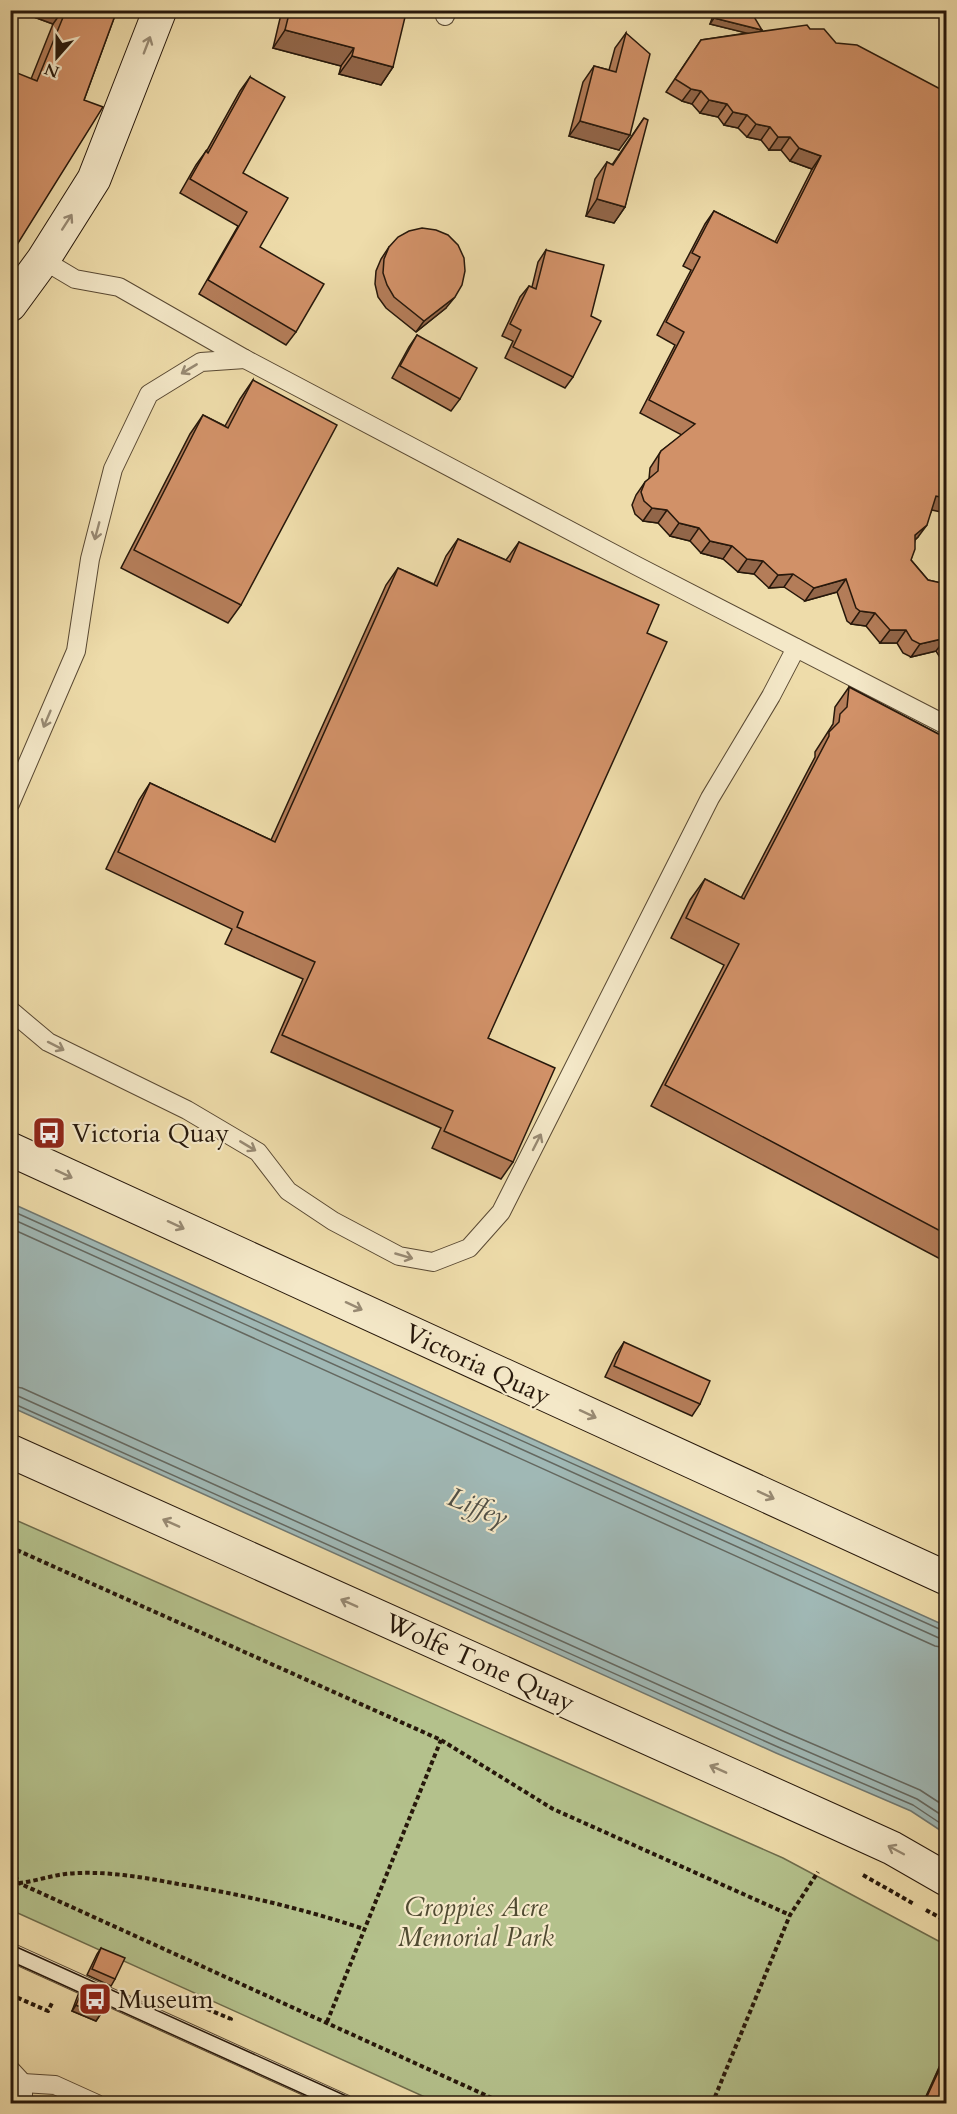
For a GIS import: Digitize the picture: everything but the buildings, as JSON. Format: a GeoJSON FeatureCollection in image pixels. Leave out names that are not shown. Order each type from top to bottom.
{"type":"FeatureCollection","features":[{"type":"Feature","properties":{"kind":"main road"},"geometry":{"type":"LineString","coordinates":[[10,305],[43,260],[94,179],[160,10]]}},
{"type":"Feature","properties":{"kind":"main road","name":"Victoria Quay"},"geometry":{"type":"LineString","coordinates":[[10,1149],[946,1578]]}},
{"type":"Feature","properties":{"kind":"main road","name":"Wolfe Tone Quay"},"geometry":{"type":"LineString","coordinates":[[10,1451],[892,1848],[946,1879]]}},
{"type":"Feature","properties":{"kind":"lane"},"geometry":{"type":"LineString","coordinates":[[43,260],[75,279],[119,287],[246,359],[637,566],[946,725]]}},
{"type":"Feature","properties":{"kind":"lane"},"geometry":{"type":"LineString","coordinates":[[10,804],[76,651],[90,559],[113,470],[149,394],[201,362],[246,359]]}},
{"type":"Feature","properties":{"kind":"lane"},"geometry":{"type":"LineString","coordinates":[[10,1010],[48,1042],[187,1110],[258,1152],[288,1191],[333,1221],[399,1256],[433,1262],[469,1248],[501,1212],[710,798],[771,696],[796,648]]}},
{"type":"Feature","properties":{"kind":"lane"},"geometry":{"type":"LineString","coordinates":[[10,1952],[345,2103]]}},
{"type":"Feature","properties":{"kind":"lane"},"geometry":{"type":"LineString","coordinates":[[10,2069],[23,2084],[24,2103]]}},
{"type":"Feature","properties":{"kind":"lane"},"geometry":{"type":"LineString","coordinates":[[23,2084],[55,2085],[96,2103]]}},
{"type":"Feature","properties":{"kind":"path"},"geometry":{"type":"LineString","coordinates":[[10,1547],[441,1740],[553,1809],[790,1915]]}},
{"type":"Feature","properties":{"kind":"path"},"geometry":{"type":"LineString","coordinates":[[327,2022],[441,1740]]}},
{"type":"Feature","properties":{"kind":"path"},"geometry":{"type":"LineString","coordinates":[[10,1870],[20,1883]]}},
{"type":"Feature","properties":{"kind":"path"},"geometry":{"type":"LineString","coordinates":[[712,2103],[723,2082],[790,1915],[818,1872]]}},
{"type":"Feature","properties":{"kind":"path"},"geometry":{"type":"LineString","coordinates":[[20,1883],[64,1874],[102,1873],[158,1880],[242,1895],[323,1915],[364,1929]]}},
{"type":"Feature","properties":{"kind":"path"},"geometry":{"type":"LineString","coordinates":[[10,1879],[505,2103]]}},
{"type":"Feature","properties":{"kind":"path"},"geometry":{"type":"LineString","coordinates":[[10,1998],[16,1997],[48,2011],[56,1995]]}},
{"type":"Feature","properties":{"kind":"green space","name":"Croppies Acre Memorial Park"},"geometry":{"type":"Polygon","coordinates":[[[11,1518],[783,1858],[946,1945],[946,2052],[923,2103],[438,2103],[11,1910],[11,1518]]]}},
{"type":"Feature","properties":{"kind":"water","name":"Liffey"},"geometry":{"type":"Polygon","coordinates":[[[11,1203],[946,1626],[946,1834],[911,1811],[776,1753],[11,1407],[11,1203]]]}},
{"type":"Feature","properties":{"kind":"tram line"},"geometry":{"type":"LineString","coordinates":[[10,1944],[364,2104]]}},
{"type":"Feature","properties":{"kind":"tram line"},"geometry":{"type":"LineString","coordinates":[[10,1961],[325,2104]]}},
{"type":"Feature","properties":{"kind":"place","name":"Victoria Quay"},"geometry":{"type":"Point","coordinates":[49,1133]}},
{"type":"Feature","properties":{"kind":"place","name":"Museum"},"geometry":{"type":"Point","coordinates":[95,1999]}}]}
